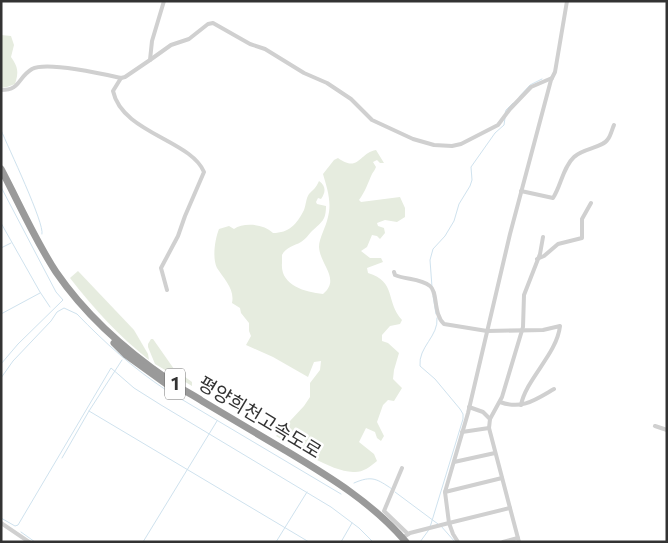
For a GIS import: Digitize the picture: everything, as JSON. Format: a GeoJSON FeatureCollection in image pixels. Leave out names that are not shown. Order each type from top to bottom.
{"type":"FeatureCollection","features":[{"type":"Feature","properties":{"kind":"highway","name":"평양희천고속도로"},"geometry":{"type":"LineString","coordinates":[[1,169],[56,272],[84,307],[105,329],[129,351],[171,382],[333,479],[376,511],[404,539]]}},
{"type":"Feature","properties":{"kind":"highway","name":"평양희천고속도로"},"geometry":{"type":"LineString","coordinates":[[1,177],[55,277],[75,303],[126,355],[160,380],[333,484],[362,504],[404,539]]}},
{"type":"Feature","properties":{"kind":"street"},"geometry":{"type":"LineString","coordinates":[[150,60],[154,35],[164,1]]}},
{"type":"Feature","properties":{"kind":"street"},"geometry":{"type":"LineString","coordinates":[[458,542],[449,523],[445,492],[469,407],[521,190],[559,58],[567,1]]}},
{"type":"Feature","properties":{"kind":"street"},"geometry":{"type":"LineString","coordinates":[[1,90],[11,90],[32,69],[44,66],[120,78],[125,77],[171,45],[189,39],[208,24],[213,23],[327,83],[352,99],[372,120],[413,140],[444,146],[461,144],[498,125],[531,87],[552,78]]}},
{"type":"Feature","properties":{"kind":"street"},"geometry":{"type":"LineString","coordinates":[[120,78],[113,91],[114,96],[125,112],[140,125],[184,151],[199,164],[204,172],[178,236],[161,268],[167,290]]}},
{"type":"Feature","properties":{"kind":"street"},"geometry":{"type":"LineString","coordinates":[[521,190],[553,198],[569,163],[574,157],[583,151],[605,143],[614,125]]}},
{"type":"Feature","properties":{"kind":"street"},"geometry":{"type":"LineString","coordinates":[[537,259],[558,244],[582,238],[582,219],[591,203]]}},
{"type":"Feature","properties":{"kind":"street"},"geometry":{"type":"LineString","coordinates":[[503,542],[518,540],[489,428],[490,419],[500,402],[521,331],[524,295],[543,237]]}},
{"type":"Feature","properties":{"kind":"street"},"geometry":{"type":"LineString","coordinates":[[394,272],[399,277],[420,280],[430,286],[433,290],[438,314],[441,322],[444,324],[487,331],[543,330],[560,326],[561,328],[546,360],[530,385],[521,405]]}},
{"type":"Feature","properties":{"kind":"street"},"geometry":{"type":"LineString","coordinates":[[500,402],[514,406],[521,405],[554,389]]}},
{"type":"Feature","properties":{"kind":"street"},"geometry":{"type":"LineString","coordinates":[[469,407],[483,412],[490,419]]}},
{"type":"Feature","properties":{"kind":"street"},"geometry":{"type":"LineString","coordinates":[[655,426],[667,430]]}},
{"type":"Feature","properties":{"kind":"street"},"geometry":{"type":"LineString","coordinates":[[462,432],[489,428]]}},
{"type":"Feature","properties":{"kind":"street"},"geometry":{"type":"LineString","coordinates":[[454,462],[495,452]]}},
{"type":"Feature","properties":{"kind":"street"},"geometry":{"type":"LineString","coordinates":[[402,468],[384,511],[404,539],[429,528],[510,508]]}},
{"type":"Feature","properties":{"kind":"street"},"geometry":{"type":"LineString","coordinates":[[445,492],[502,478]]}},
{"type":"Feature","properties":{"kind":"street"},"geometry":{"type":"LineString","coordinates":[[1,523],[30,542]]}},
{"type":"Feature","properties":{"kind":"shaded area"},"geometry":{"type":"Polygon","coordinates":[[[1,35],[11,36],[14,45],[11,57],[16,67],[17,76],[15,84],[1,88],[1,35]]]}},
{"type":"Feature","properties":{"kind":"shaded area"},"geometry":{"type":"Polygon","coordinates":[[[376,150],[384,163],[380,163],[377,160],[373,162],[376,167],[359,200],[361,202],[400,197],[405,208],[405,217],[397,222],[385,220],[377,223],[378,226],[384,228],[385,233],[380,239],[372,235],[367,247],[361,251],[370,258],[381,258],[383,262],[367,268],[368,273],[383,281],[402,320],[400,324],[390,326],[382,335],[382,341],[388,343],[399,353],[393,379],[402,388],[394,401],[388,400],[383,405],[377,422],[384,436],[381,441],[377,438],[375,432],[366,428],[359,442],[374,454],[377,461],[363,471],[353,472],[334,468],[276,436],[310,397],[310,383],[320,370],[321,361],[314,362],[308,377],[273,357],[246,345],[251,336],[249,323],[241,313],[240,308],[232,303],[232,293],[215,264],[215,248],[219,229],[229,226],[234,229],[243,225],[254,225],[265,228],[273,233],[279,233],[292,227],[304,210],[308,196],[319,181],[324,187],[324,194],[316,202],[326,206],[324,218],[304,240],[290,247],[282,255],[282,271],[289,282],[295,286],[323,294],[328,288],[330,277],[319,247],[329,211],[328,195],[323,174],[334,160],[338,158],[350,164],[355,163],[376,150]]]}},
{"type":"Feature","properties":{"kind":"shaded area"},"geometry":{"type":"Polygon","coordinates":[[[78,271],[134,330],[148,354],[149,360],[117,332],[70,278],[78,271]]]}},
{"type":"Feature","properties":{"kind":"shaded area"},"geometry":{"type":"Polygon","coordinates":[[[151,339],[153,339],[174,369],[192,382],[192,386],[155,364],[148,347],[151,339]]]}},
{"type":"Feature","properties":{"kind":"waterway"},"geometry":{"type":"LineString","coordinates":[[519,97],[530,85],[542,79]]}},
{"type":"Feature","properties":{"kind":"waterway"},"geometry":{"type":"LineString","coordinates":[[505,114],[506,110],[513,103]]}},
{"type":"Feature","properties":{"kind":"waterway"},"geometry":{"type":"LineString","coordinates":[[432,287],[430,260],[433,249],[445,236],[454,221],[459,204],[472,180],[471,167],[495,133],[504,125],[505,118]]}},
{"type":"Feature","properties":{"kind":"waterway"},"geometry":{"type":"LineString","coordinates":[[1,130],[38,216],[42,234]]}},
{"type":"Feature","properties":{"kind":"waterway"},"geometry":{"type":"LineString","coordinates":[[1,187],[56,292],[63,300],[18,344],[1,364]]}},
{"type":"Feature","properties":{"kind":"waterway"},"geometry":{"type":"LineString","coordinates":[[1,223],[50,307]]}},
{"type":"Feature","properties":{"kind":"waterway"},"geometry":{"type":"LineString","coordinates":[[1,248],[11,243]]}},
{"type":"Feature","properties":{"kind":"waterway"},"geometry":{"type":"LineString","coordinates":[[1,314],[40,293]]}},
{"type":"Feature","properties":{"kind":"waterway"},"geometry":{"type":"LineString","coordinates":[[433,296],[436,314]]}},
{"type":"Feature","properties":{"kind":"waterway"},"geometry":{"type":"LineString","coordinates":[[1,378],[13,361],[51,321],[57,312],[64,308],[77,314],[120,355],[166,390],[341,494]]}},
{"type":"Feature","properties":{"kind":"waterway"},"geometry":{"type":"LineString","coordinates":[[420,542],[431,524],[463,419],[460,409],[435,379],[420,366],[422,353],[435,330],[437,318]]}},
{"type":"Feature","properties":{"kind":"waterway"},"geometry":{"type":"LineString","coordinates":[[62,458],[89,411],[122,360]]}},
{"type":"Feature","properties":{"kind":"waterway"},"geometry":{"type":"LineString","coordinates":[[1,518],[15,526],[18,525],[111,368],[134,388],[331,507],[359,528],[373,542]]}},
{"type":"Feature","properties":{"kind":"waterway"},"geometry":{"type":"LineString","coordinates":[[89,411],[309,542]]}},
{"type":"Feature","properties":{"kind":"waterway"},"geometry":{"type":"LineString","coordinates":[[143,542],[217,421]]}},
{"type":"Feature","properties":{"kind":"waterway"},"geometry":{"type":"LineString","coordinates":[[354,483],[365,479],[374,479],[392,489]]}},
{"type":"Feature","properties":{"kind":"waterway"},"geometry":{"type":"LineString","coordinates":[[276,542],[307,492]]}},
{"type":"Feature","properties":{"kind":"waterway"},"geometry":{"type":"LineString","coordinates":[[395,492],[438,524]]}},
{"type":"Feature","properties":{"kind":"waterway"},"geometry":{"type":"LineString","coordinates":[[341,542],[352,523]]}},
{"type":"Feature","properties":{"kind":"waterway"},"geometry":{"type":"LineString","coordinates":[[441,526],[455,542]]}},
{"type":"Feature","properties":{"kind":"waterway"},"geometry":{"type":"LineString","coordinates":[[21,532],[35,542]]}}]}
